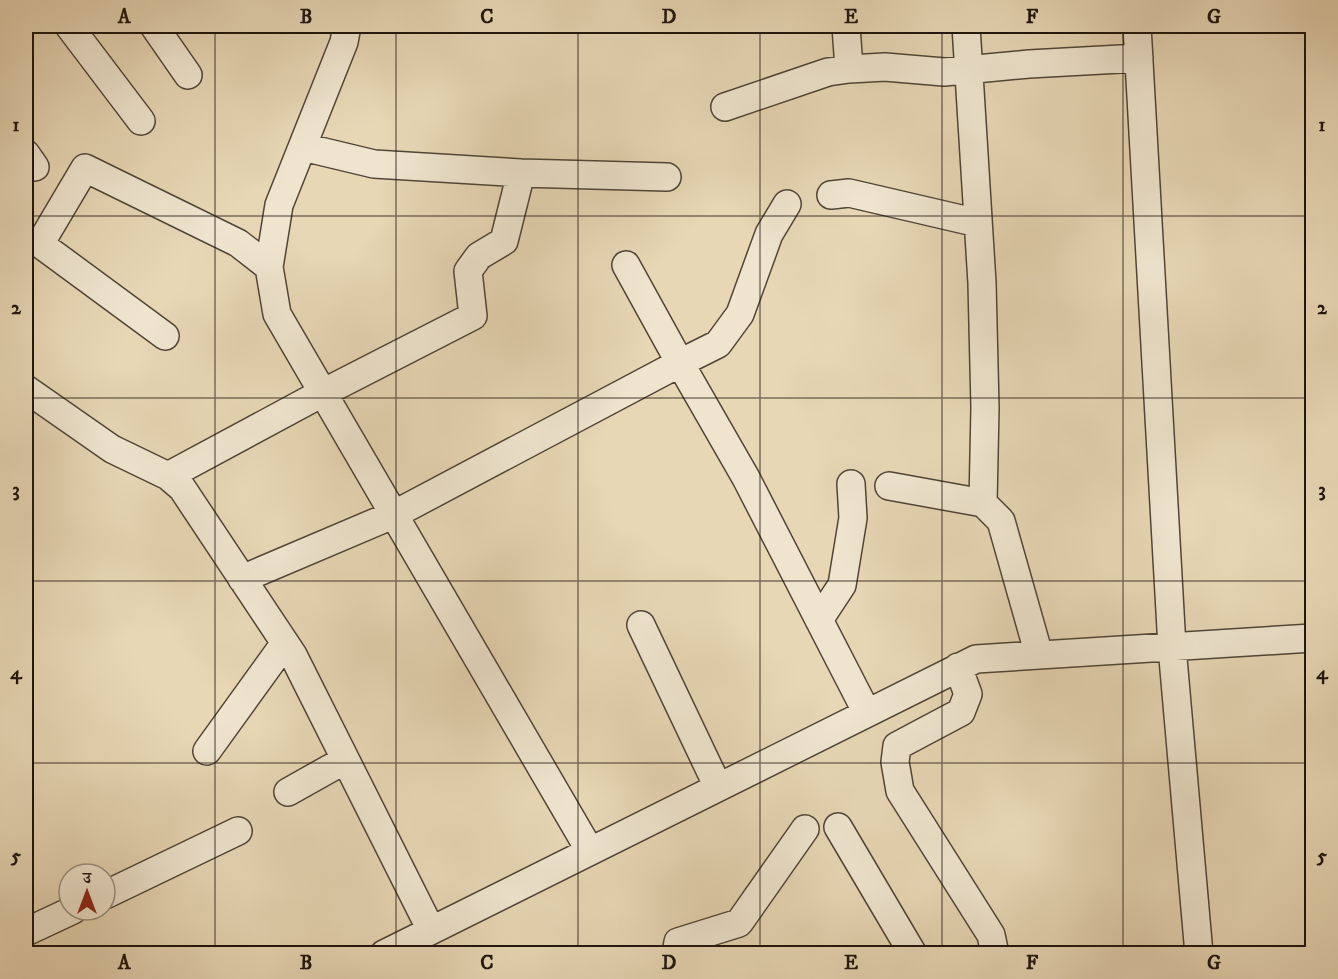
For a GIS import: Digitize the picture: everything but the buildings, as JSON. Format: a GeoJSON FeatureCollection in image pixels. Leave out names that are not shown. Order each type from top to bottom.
{"type":"FeatureCollection","features":[{"type":"Feature","properties":{"kind":"street"},"geometry":{"type":"LineString","coordinates":[[69,26],[141,121]]}},
{"type":"Feature","properties":{"kind":"street"},"geometry":{"type":"LineString","coordinates":[[154,26],[188,75]]}},
{"type":"Feature","properties":{"kind":"street"},"geometry":{"type":"LineString","coordinates":[[347,26],[344,42],[279,205],[269,267],[277,314],[590,851]]}},
{"type":"Feature","properties":{"kind":"street"},"geometry":{"type":"LineString","coordinates":[[846,26],[849,69]]}},
{"type":"Feature","properties":{"kind":"street"},"geometry":{"type":"LineString","coordinates":[[966,26],[982,283],[985,397],[983,503]]}},
{"type":"Feature","properties":{"kind":"street"},"geometry":{"type":"LineString","coordinates":[[1137,26],[1172,647],[1199,954]]}},
{"type":"Feature","properties":{"kind":"street"},"geometry":{"type":"LineString","coordinates":[[725,107],[828,72],[849,69],[885,67],[944,72],[1029,64],[1139,58]]}},
{"type":"Feature","properties":{"kind":"street"},"geometry":{"type":"LineString","coordinates":[[303,147],[374,164],[521,173],[667,177]]}},
{"type":"Feature","properties":{"kind":"street"},"geometry":{"type":"LineString","coordinates":[[165,336],[33,254],[85,168],[238,243],[269,267]]}},
{"type":"Feature","properties":{"kind":"street"},"geometry":{"type":"LineString","coordinates":[[168,476],[323,392],[473,316],[468,271],[479,256],[504,241],[521,173]]}},
{"type":"Feature","properties":{"kind":"street"},"geometry":{"type":"LineString","coordinates":[[831,195],[849,194],[978,223]]}},
{"type":"Feature","properties":{"kind":"street"},"geometry":{"type":"LineString","coordinates":[[242,579],[395,514],[718,344],[740,314],[769,234],[787,204]]}},
{"type":"Feature","properties":{"kind":"street"},"geometry":{"type":"LineString","coordinates":[[626,265],[746,478],[867,713]]}},
{"type":"Feature","properties":{"kind":"street"},"geometry":{"type":"LineString","coordinates":[[28,395],[112,449],[168,476],[182,488],[293,655],[431,930]]}},
{"type":"Feature","properties":{"kind":"street"},"geometry":{"type":"LineString","coordinates":[[819,620],[842,585],[853,518],[851,484]]}},
{"type":"Feature","properties":{"kind":"street"},"geometry":{"type":"LineString","coordinates":[[889,486],[983,503],[1001,521],[1039,655]]}},
{"type":"Feature","properties":{"kind":"street"},"geometry":{"type":"LineString","coordinates":[[641,625],[718,787]]}},
{"type":"Feature","properties":{"kind":"street"},"geometry":{"type":"LineString","coordinates":[[384,954],[976,659],[1312,638]]}},
{"type":"Feature","properties":{"kind":"street"},"geometry":{"type":"LineString","coordinates":[[207,751],[285,643]]}},
{"type":"Feature","properties":{"kind":"street"},"geometry":{"type":"LineString","coordinates":[[958,667],[968,694],[961,712],[897,746],[895,762],[900,791],[991,935],[995,954]]}},
{"type":"Feature","properties":{"kind":"street"},"geometry":{"type":"LineString","coordinates":[[288,792],[345,760]]}},
{"type":"Feature","properties":{"kind":"street"},"geometry":{"type":"LineString","coordinates":[[838,827],[913,954]]}},
{"type":"Feature","properties":{"kind":"street"},"geometry":{"type":"LineString","coordinates":[[676,954],[678,942],[739,923],[805,829]]}},
{"type":"Feature","properties":{"kind":"street"},"geometry":{"type":"LineString","coordinates":[[117,889],[238,831]]}},
{"type":"Feature","properties":{"kind":"street"},"geometry":{"type":"LineString","coordinates":[[26,932],[57,918]]}}]}
